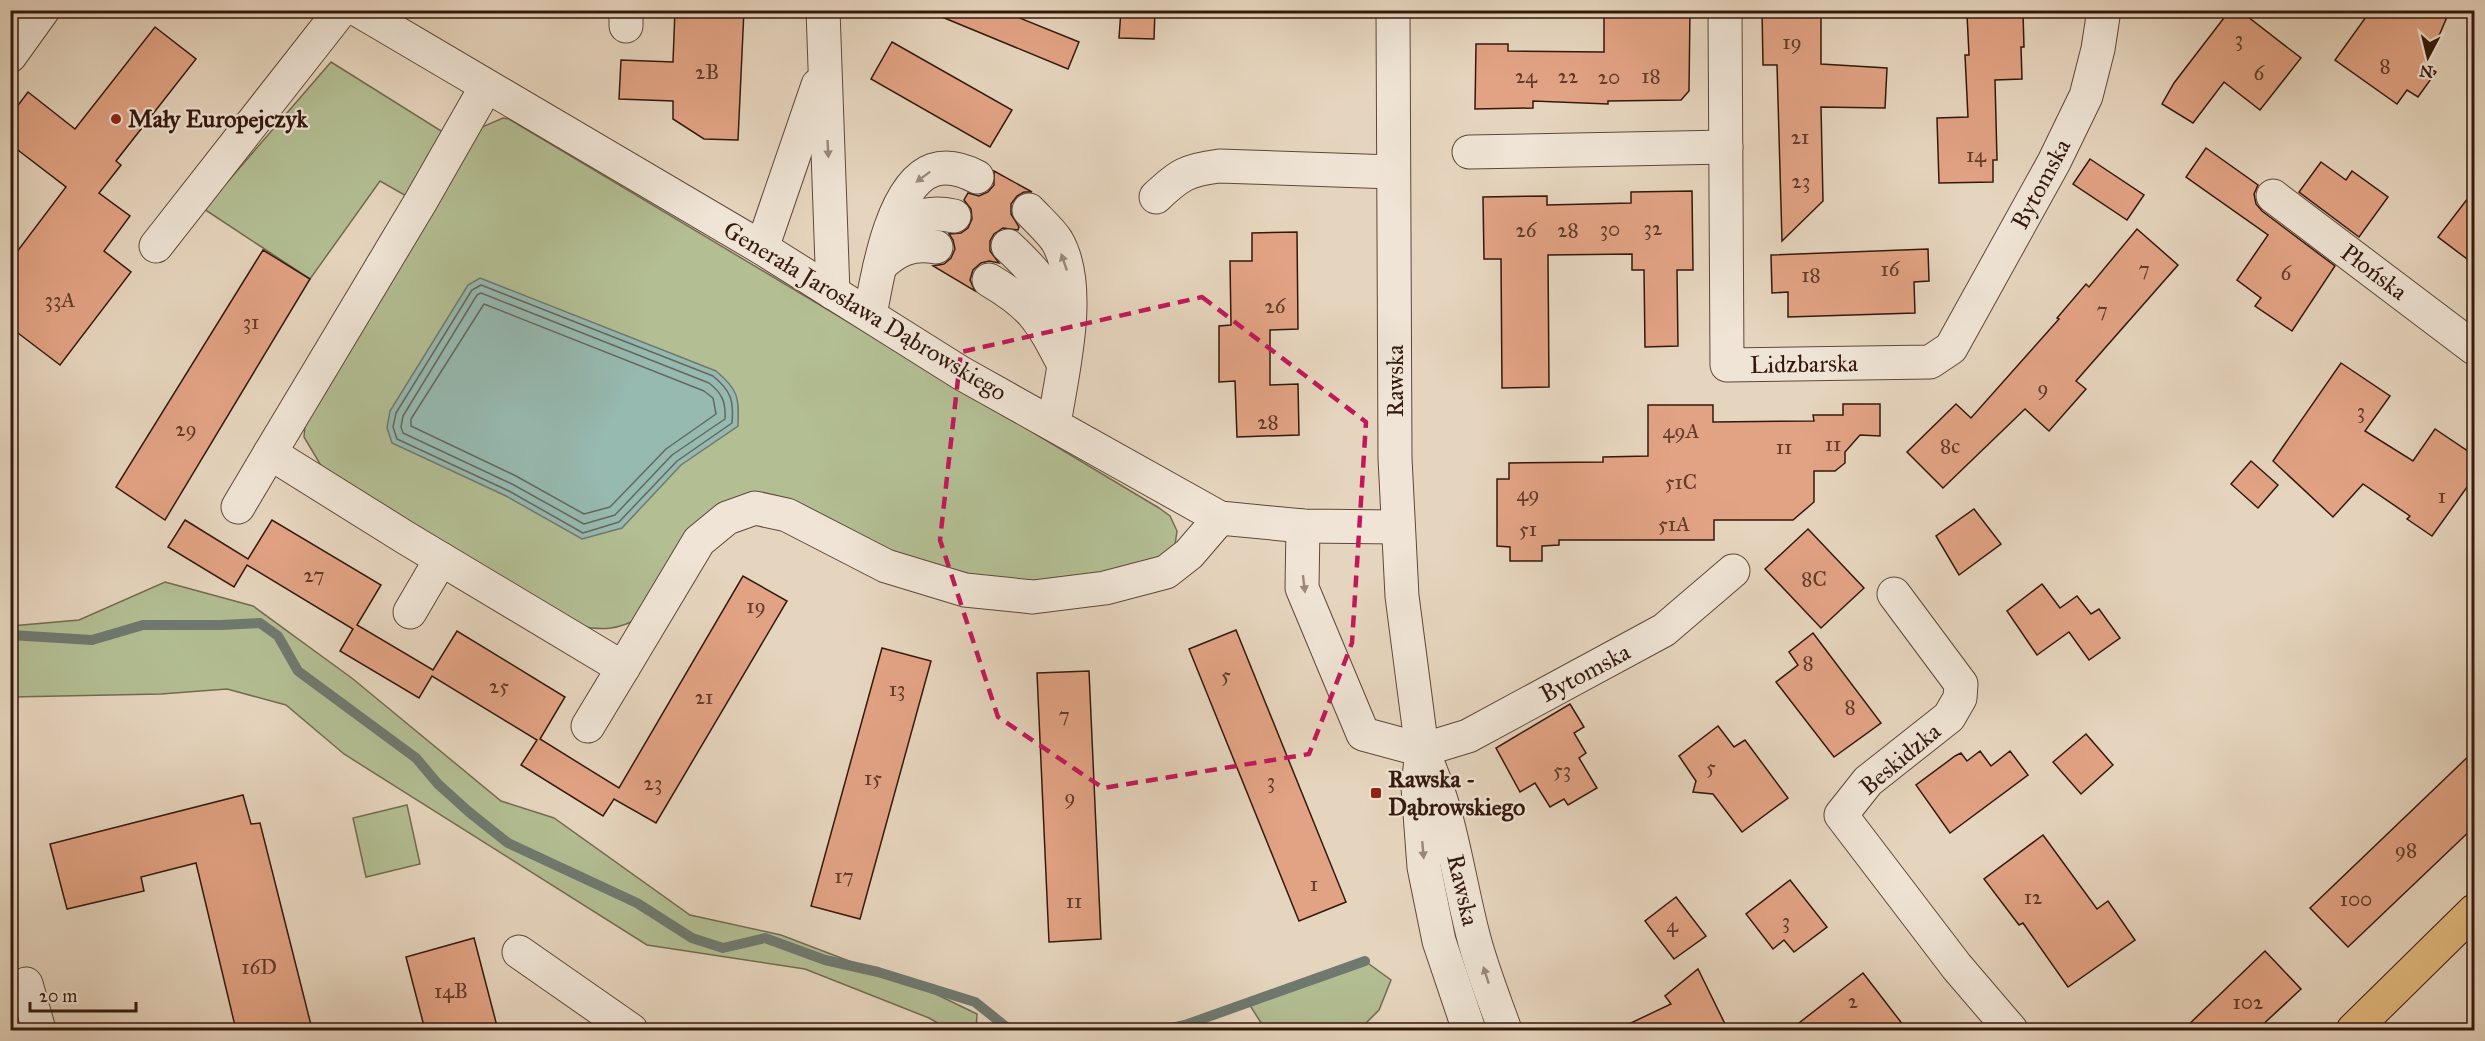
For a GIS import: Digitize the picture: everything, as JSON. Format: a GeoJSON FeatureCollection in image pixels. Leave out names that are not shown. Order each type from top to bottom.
{"type":"FeatureCollection","features":[{"type":"Feature","properties":{"kind":"main road"},"geometry":{"type":"LineString","coordinates":[[2353,1030],[2475,911]]}},
{"type":"Feature","properties":{"kind":"street"},"geometry":{"type":"LineString","coordinates":[[10,56],[43,10]]}},
{"type":"Feature","properties":{"kind":"street"},"geometry":{"type":"LineString","coordinates":[[156,246],[341,10]]}},
{"type":"Feature","properties":{"kind":"street","name":"Generała Jarosława Dąbrowskiego"},"geometry":{"type":"LineString","coordinates":[[358,10],[762,248],[961,373],[1220,518],[1304,526],[1398,527]]}},
{"type":"Feature","properties":{"kind":"street"},"geometry":{"type":"LineString","coordinates":[[823,10],[833,293]]}},
{"type":"Feature","properties":{"kind":"street","name":"Rawska"},"geometry":{"type":"LineString","coordinates":[[1393,10],[1393,172],[1401,596],[1422,750],[1418,787],[1424,867],[1439,940],[1469,1030]]}},
{"type":"Feature","properties":{"kind":"street","name":"Lidzbarska"},"geometry":{"type":"LineString","coordinates":[[1725,10],[1727,365],[1929,362],[1952,348]]}},
{"type":"Feature","properties":{"kind":"street","name":"Bytomska"},"geometry":{"type":"LineString","coordinates":[[1952,348],[2054,162],[2086,96],[2098,49],[2104,10]]}},
{"type":"Feature","properties":{"kind":"street"},"geometry":{"type":"LineString","coordinates":[[762,248],[824,70]]}},
{"type":"Feature","properties":{"kind":"street"},"geometry":{"type":"LineString","coordinates":[[238,507],[421,201],[486,87]]}},
{"type":"Feature","properties":{"kind":"street"},"geometry":{"type":"LineString","coordinates":[[1469,152],[1726,147]]}},
{"type":"Feature","properties":{"kind":"street"},"geometry":{"type":"LineString","coordinates":[[1156,197],[1174,180],[1194,169],[1219,166],[1393,172]]}},
{"type":"Feature","properties":{"kind":"street"},"geometry":{"type":"LineString","coordinates":[[870,315],[883,256],[902,203],[911,188],[920,178],[933,170],[948,168],[965,171],[977,177]]}},
{"type":"Feature","properties":{"kind":"street","name":"Płońska"},"geometry":{"type":"LineString","coordinates":[[2272,196],[2475,348]]}},
{"type":"Feature","properties":{"kind":"street"},"geometry":{"type":"LineString","coordinates":[[1029,210],[1057,241],[1069,276],[1070,317],[1054,424]]}},
{"type":"Feature","properties":{"kind":"street"},"geometry":{"type":"LineString","coordinates":[[883,256],[912,219],[927,213],[954,216]]}},
{"type":"Feature","properties":{"kind":"street"},"geometry":{"type":"LineString","coordinates":[[883,256],[921,244],[936,247]]}},
{"type":"Feature","properties":{"kind":"street"},"geometry":{"type":"LineString","coordinates":[[1008,246],[1045,284],[1054,301],[1065,348]]}},
{"type":"Feature","properties":{"kind":"street"},"geometry":{"type":"LineString","coordinates":[[989,279],[1015,295],[1065,348]]}},
{"type":"Feature","properties":{"kind":"street"},"geometry":{"type":"LineString","coordinates":[[270,453],[623,668]]}},
{"type":"Feature","properties":{"kind":"street"},"geometry":{"type":"LineString","coordinates":[[588,726],[699,541],[727,518],[755,508],[787,515],[886,566],[965,590],[1033,597],[1105,588],[1166,572],[1189,554],[1220,518]]}},
{"type":"Feature","properties":{"kind":"street"},"geometry":{"type":"LineString","coordinates":[[1304,526],[1302,588],[1363,734],[1422,750]]}},
{"type":"Feature","properties":{"kind":"street"},"geometry":{"type":"LineString","coordinates":[[410,612],[441,559]]}},
{"type":"Feature","properties":{"kind":"street","name":"Bytomska"},"geometry":{"type":"LineString","coordinates":[[1422,750],[1468,736],[1664,630],[1732,571]]}},
{"type":"Feature","properties":{"kind":"street","name":"Beskidzka"},"geometry":{"type":"LineString","coordinates":[[1894,594],[1961,684],[1959,698],[1949,717],[1868,780],[1841,815],[1957,967],[2011,1030]]}},
{"type":"Feature","properties":{"kind":"street","name":"Rawska"},"geometry":{"type":"LineString","coordinates":[[1422,750],[1437,785],[1474,937],[1505,1030]]}},
{"type":"Feature","properties":{"kind":"street"},"geometry":{"type":"LineString","coordinates":[[519,952],[631,1030]]}},
{"type":"Feature","properties":{"kind":"street"},"geometry":{"type":"LineString","coordinates":[[26,984],[39,1030]]}},
{"type":"Feature","properties":{"kind":"highlighted area"},"geometry":{"type":"Polygon","coordinates":[[[1202,297],[1366,422],[1352,643],[1309,754],[1103,788],[998,717],[940,540],[961,352],[1202,297]]]}},
{"type":"Feature","properties":{"kind":"green space"},"geometry":{"type":"Polygon","coordinates":[[[331,62],[446,134],[408,197],[380,181],[310,279],[204,209],[331,62]]]}},
{"type":"Feature","properties":{"kind":"green space"},"geometry":{"type":"Polygon","coordinates":[[[503,118],[509,119],[1159,508],[1170,516],[1177,531],[1175,545],[1165,556],[1089,581],[1002,581],[914,562],[765,497],[640,618],[618,627],[596,628],[580,626],[326,474],[304,437],[306,415],[482,127],[503,118]]]}},
{"type":"Feature","properties":{"kind":"green space"},"geometry":{"type":"Polygon","coordinates":[[[165,582],[253,606],[353,679],[501,801],[554,818],[690,915],[781,935],[913,983],[977,1014],[976,1030],[950,1030],[929,1018],[805,969],[647,945],[344,754],[286,705],[227,689],[161,694],[11,697],[11,626],[79,620],[165,582]]]}},
{"type":"Feature","properties":{"kind":"green space"},"geometry":{"type":"Polygon","coordinates":[[[407,805],[420,864],[366,877],[353,818],[407,805]]]}},
{"type":"Feature","properties":{"kind":"green space"},"geometry":{"type":"Polygon","coordinates":[[[1365,961],[1391,980],[1379,1010],[1359,1030],[1269,1030],[1265,1029],[1249,1004],[1365,961]]]}},
{"type":"Feature","properties":{"kind":"water"},"geometry":{"type":"Polygon","coordinates":[[[480,278],[716,371],[736,395],[738,426],[681,465],[622,528],[582,539],[506,496],[392,443],[387,428],[390,411],[468,285],[480,278]]]}},
{"type":"Feature","properties":{"kind":"building"},"geometry":{"type":"Polygon","coordinates":[[[675,10],[744,10],[738,140],[704,139],[673,119],[673,101],[619,99],[621,60],[673,62],[675,10]]]}},
{"type":"Feature","properties":{"kind":"building"},"geometry":{"type":"Polygon","coordinates":[[[925,10],[1000,10],[1079,42],[1068,69],[925,10]]]}},
{"type":"Feature","properties":{"kind":"building"},"geometry":{"type":"Polygon","coordinates":[[[1121,10],[1155,10],[1154,39],[1119,38],[1121,10]]]}},
{"type":"Feature","properties":{"kind":"building"},"geometry":{"type":"Polygon","coordinates":[[[1604,10],[1690,10],[1689,91],[1681,100],[1608,101],[1608,104],[1533,101],[1533,108],[1475,109],[1476,44],[1508,44],[1508,51],[1604,52],[1604,10]]]}},
{"type":"Feature","properties":{"kind":"building"},"geometry":{"type":"Polygon","coordinates":[[[1762,10],[1821,10],[1821,64],[1887,68],[1885,108],[1821,107],[1823,201],[1782,241],[1777,65],[1763,65],[1762,10]]]}},
{"type":"Feature","properties":{"kind":"building"},"geometry":{"type":"Polygon","coordinates":[[[2230,10],[2239,10],[2301,58],[2260,110],[2224,82],[2193,123],[2162,104],[2174,83],[2230,10]]]}},
{"type":"Feature","properties":{"kind":"building"},"geometry":{"type":"Polygon","coordinates":[[[2371,10],[2450,10],[2426,66],[2436,72],[2418,97],[2407,90],[2397,104],[2335,60],[2371,10]]]}},
{"type":"Feature","properties":{"kind":"building"},"geometry":{"type":"Polygon","coordinates":[[[2023,13],[2022,79],[1995,80],[1997,160],[1993,160],[1993,182],[1939,183],[1937,118],[1968,117],[1965,55],[1969,55],[1967,14],[2023,13]]]}},
{"type":"Feature","properties":{"kind":"building"},"geometry":{"type":"Polygon","coordinates":[[[155,27],[196,59],[116,161],[121,165],[99,193],[130,216],[104,251],[131,272],[60,365],[10,327],[10,261],[66,187],[10,144],[10,116],[28,92],[75,129],[155,27]]]}},
{"type":"Feature","properties":{"kind":"building"},"geometry":{"type":"Polygon","coordinates":[[[892,42],[1012,110],[990,147],[871,79],[892,42]]]}},
{"type":"Feature","properties":{"kind":"building"},"geometry":{"type":"Polygon","coordinates":[[[2206,148],[2258,185],[2254,194],[2256,204],[2262,211],[2335,266],[2292,331],[2255,306],[2261,298],[2237,280],[2268,235],[2186,177],[2206,148]]]}},
{"type":"Feature","properties":{"kind":"building"},"geometry":{"type":"Polygon","coordinates":[[[2090,159],[2144,195],[2127,220],[2073,184],[2090,159]]]}},
{"type":"Feature","properties":{"kind":"building"},"geometry":{"type":"Polygon","coordinates":[[[2321,162],[2346,180],[2352,171],[2388,197],[2359,237],[2299,192],[2321,162]]]}},
{"type":"Feature","properties":{"kind":"building"},"geometry":{"type":"Polygon","coordinates":[[[994,171],[1032,192],[1024,192],[1017,196],[1011,204],[1011,214],[1019,227],[1018,230],[1003,228],[994,234],[990,241],[990,251],[999,263],[989,261],[981,263],[973,270],[970,280],[975,291],[933,266],[944,264],[951,258],[955,249],[949,234],[961,233],[968,228],[972,219],[971,209],[964,200],[968,193],[979,196],[988,192],[994,185],[994,171]]]}},
{"type":"Feature","properties":{"kind":"building"},"geometry":{"type":"Polygon","coordinates":[[[2475,189],[2475,265],[2438,237],[2475,189]]]}},
{"type":"Feature","properties":{"kind":"building"},"geometry":{"type":"Polygon","coordinates":[[[1692,191],[1693,270],[1677,270],[1678,346],[1645,347],[1644,270],[1632,270],[1632,254],[1548,255],[1549,387],[1502,388],[1501,259],[1484,259],[1483,197],[1547,196],[1547,205],[1631,203],[1631,192],[1692,191]]]}},
{"type":"Feature","properties":{"kind":"building"},"geometry":{"type":"Polygon","coordinates":[[[2137,229],[2178,265],[2076,381],[2086,389],[2049,431],[2025,409],[1943,488],[1907,452],[1956,404],[1971,418],[2059,319],[2057,318],[2086,284],[2089,287],[2137,229]]]}},
{"type":"Feature","properties":{"kind":"building"},"geometry":{"type":"Polygon","coordinates":[[[1297,232],[1298,329],[1270,330],[1270,385],[1298,384],[1299,435],[1237,437],[1235,381],[1219,382],[1219,326],[1231,325],[1230,261],[1252,261],[1252,233],[1297,232]]]}},
{"type":"Feature","properties":{"kind":"building"},"geometry":{"type":"Polygon","coordinates":[[[1928,249],[1929,281],[1914,282],[1915,313],[1788,317],[1788,292],[1772,293],[1771,255],[1928,249]]]}},
{"type":"Feature","properties":{"kind":"building"},"geometry":{"type":"Polygon","coordinates":[[[263,250],[310,279],[165,520],[116,487],[263,250]]]}},
{"type":"Feature","properties":{"kind":"building"},"geometry":{"type":"Polygon","coordinates":[[[2341,363],[2390,396],[2365,431],[2413,461],[2435,429],[2475,456],[2475,476],[2432,536],[2407,519],[2410,516],[2363,484],[2333,517],[2273,461],[2341,363]]]}},
{"type":"Feature","properties":{"kind":"building"},"geometry":{"type":"Polygon","coordinates":[[[1843,404],[1880,404],[1880,436],[1860,435],[1845,452],[1845,463],[1835,471],[1814,471],[1814,502],[1793,520],[1714,520],[1714,540],[1559,540],[1559,545],[1542,546],[1542,561],[1510,561],[1510,547],[1497,546],[1497,479],[1509,479],[1509,463],[1603,462],[1603,457],[1648,456],[1648,405],[1713,405],[1713,422],[1814,421],[1813,415],[1843,415],[1843,404]]]}},
{"type":"Feature","properties":{"kind":"building"},"geometry":{"type":"Polygon","coordinates":[[[2251,461],[2278,485],[2258,508],[2231,484],[2251,461]]]}},
{"type":"Feature","properties":{"kind":"building"},"geometry":{"type":"Polygon","coordinates":[[[1974,509],[2001,544],[1959,575],[1936,536],[1974,509]]]}},
{"type":"Feature","properties":{"kind":"building"},"geometry":{"type":"Polygon","coordinates":[[[185,520],[248,559],[272,520],[381,585],[357,625],[433,670],[457,631],[565,697],[540,739],[619,788],[743,576],[787,601],[656,823],[614,799],[603,816],[521,765],[537,740],[432,676],[419,698],[340,651],[353,629],[247,565],[234,587],[168,547],[185,520]]]}},
{"type":"Feature","properties":{"kind":"building"},"geometry":{"type":"Polygon","coordinates":[[[1808,529],[1864,588],[1821,628],[1765,569],[1808,529]]]}},
{"type":"Feature","properties":{"kind":"building"},"geometry":{"type":"Polygon","coordinates":[[[2042,584],[2060,608],[2077,596],[2091,614],[2099,609],[2120,638],[2089,660],[2069,632],[2037,655],[2007,611],[2042,584]]]}},
{"type":"Feature","properties":{"kind":"building"},"geometry":{"type":"Polygon","coordinates":[[[1236,630],[1346,902],[1299,921],[1189,649],[1236,630]]]}},
{"type":"Feature","properties":{"kind":"building"},"geometry":{"type":"Polygon","coordinates":[[[1813,633],[1881,723],[1834,757],[1776,682],[1798,665],[1789,652],[1813,633]]]}},
{"type":"Feature","properties":{"kind":"building"},"geometry":{"type":"Polygon","coordinates":[[[882,648],[931,661],[860,919],[811,906],[882,648]]]}},
{"type":"Feature","properties":{"kind":"building"},"geometry":{"type":"Polygon","coordinates":[[[1089,671],[1101,939],[1049,942],[1037,673],[1089,671]]]}},
{"type":"Feature","properties":{"kind":"building"},"geometry":{"type":"Polygon","coordinates":[[[1570,704],[1584,727],[1574,733],[1586,753],[1579,758],[1597,788],[1568,805],[1564,799],[1550,807],[1535,783],[1520,792],[1496,748],[1570,704]]]}},
{"type":"Feature","properties":{"kind":"building"},"geometry":{"type":"Polygon","coordinates":[[[1718,726],[1734,747],[1745,740],[1788,798],[1742,832],[1713,794],[1693,792],[1696,781],[1679,756],[1718,726]]]}},
{"type":"Feature","properties":{"kind":"building"},"geometry":{"type":"Polygon","coordinates":[[[2086,734],[2113,765],[2081,794],[2053,762],[2086,734]]]}},
{"type":"Feature","properties":{"kind":"building"},"geometry":{"type":"Polygon","coordinates":[[[2475,750],[2475,826],[2348,947],[2310,908],[2475,750]]]}},
{"type":"Feature","properties":{"kind":"building"},"geometry":{"type":"Polygon","coordinates":[[[1980,751],[1991,766],[2010,751],[2028,775],[1950,833],[1916,785],[1955,756],[1961,753],[1967,761],[1980,751]]]}},
{"type":"Feature","properties":{"kind":"building"},"geometry":{"type":"Polygon","coordinates":[[[243,795],[251,824],[260,823],[311,1025],[288,1030],[236,1030],[196,863],[141,877],[144,891],[67,909],[50,844],[243,795]]]}},
{"type":"Feature","properties":{"kind":"building"},"geometry":{"type":"Polygon","coordinates":[[[2043,835],[2097,909],[2108,901],[2135,940],[2068,987],[2023,923],[2019,925],[1984,879],[2043,835]]]}},
{"type":"Feature","properties":{"kind":"building"},"geometry":{"type":"Polygon","coordinates":[[[1790,880],[1827,927],[1794,952],[1784,940],[1773,949],[1746,914],[1790,880]]]}},
{"type":"Feature","properties":{"kind":"building"},"geometry":{"type":"Polygon","coordinates":[[[1676,897],[1706,936],[1674,959],[1645,921],[1676,897]]]}},
{"type":"Feature","properties":{"kind":"building"},"geometry":{"type":"Polygon","coordinates":[[[474,938],[498,1030],[425,1030],[406,957],[474,938]]]}},
{"type":"Feature","properties":{"kind":"building"},"geometry":{"type":"Polygon","coordinates":[[[2265,951],[2301,989],[2257,1030],[2183,1030],[2265,951]]]}},
{"type":"Feature","properties":{"kind":"building"},"geometry":{"type":"Polygon","coordinates":[[[1698,969],[1728,1030],[1616,1030],[1671,1004],[1665,996],[1698,969]]]}},
{"type":"Feature","properties":{"kind":"building"},"geometry":{"type":"Polygon","coordinates":[[[1863,973],[1907,1030],[1790,1030],[1863,973]]]}},
{"type":"Feature","properties":{"kind":"waterway"},"geometry":{"type":"LineString","coordinates":[[10,635],[92,640],[143,625],[260,623],[278,636],[298,671],[416,758],[438,784],[508,843],[637,903],[692,938],[723,948],[765,938],[825,960],[878,972],[975,1002],[1010,1030]]}},
{"type":"Feature","properties":{"kind":"waterway"},"geometry":{"type":"LineString","coordinates":[[1163,1030],[1185,1025],[1365,961]]}},
{"type":"Feature","properties":{"kind":"place","name":"Mały Europejczyk"},"geometry":{"type":"Point","coordinates":[116,119]}},
{"type":"Feature","properties":{"kind":"place","name":"Rawska - Dąbrowskiego"},"geometry":{"type":"Point","coordinates":[1376,793]}}]}
